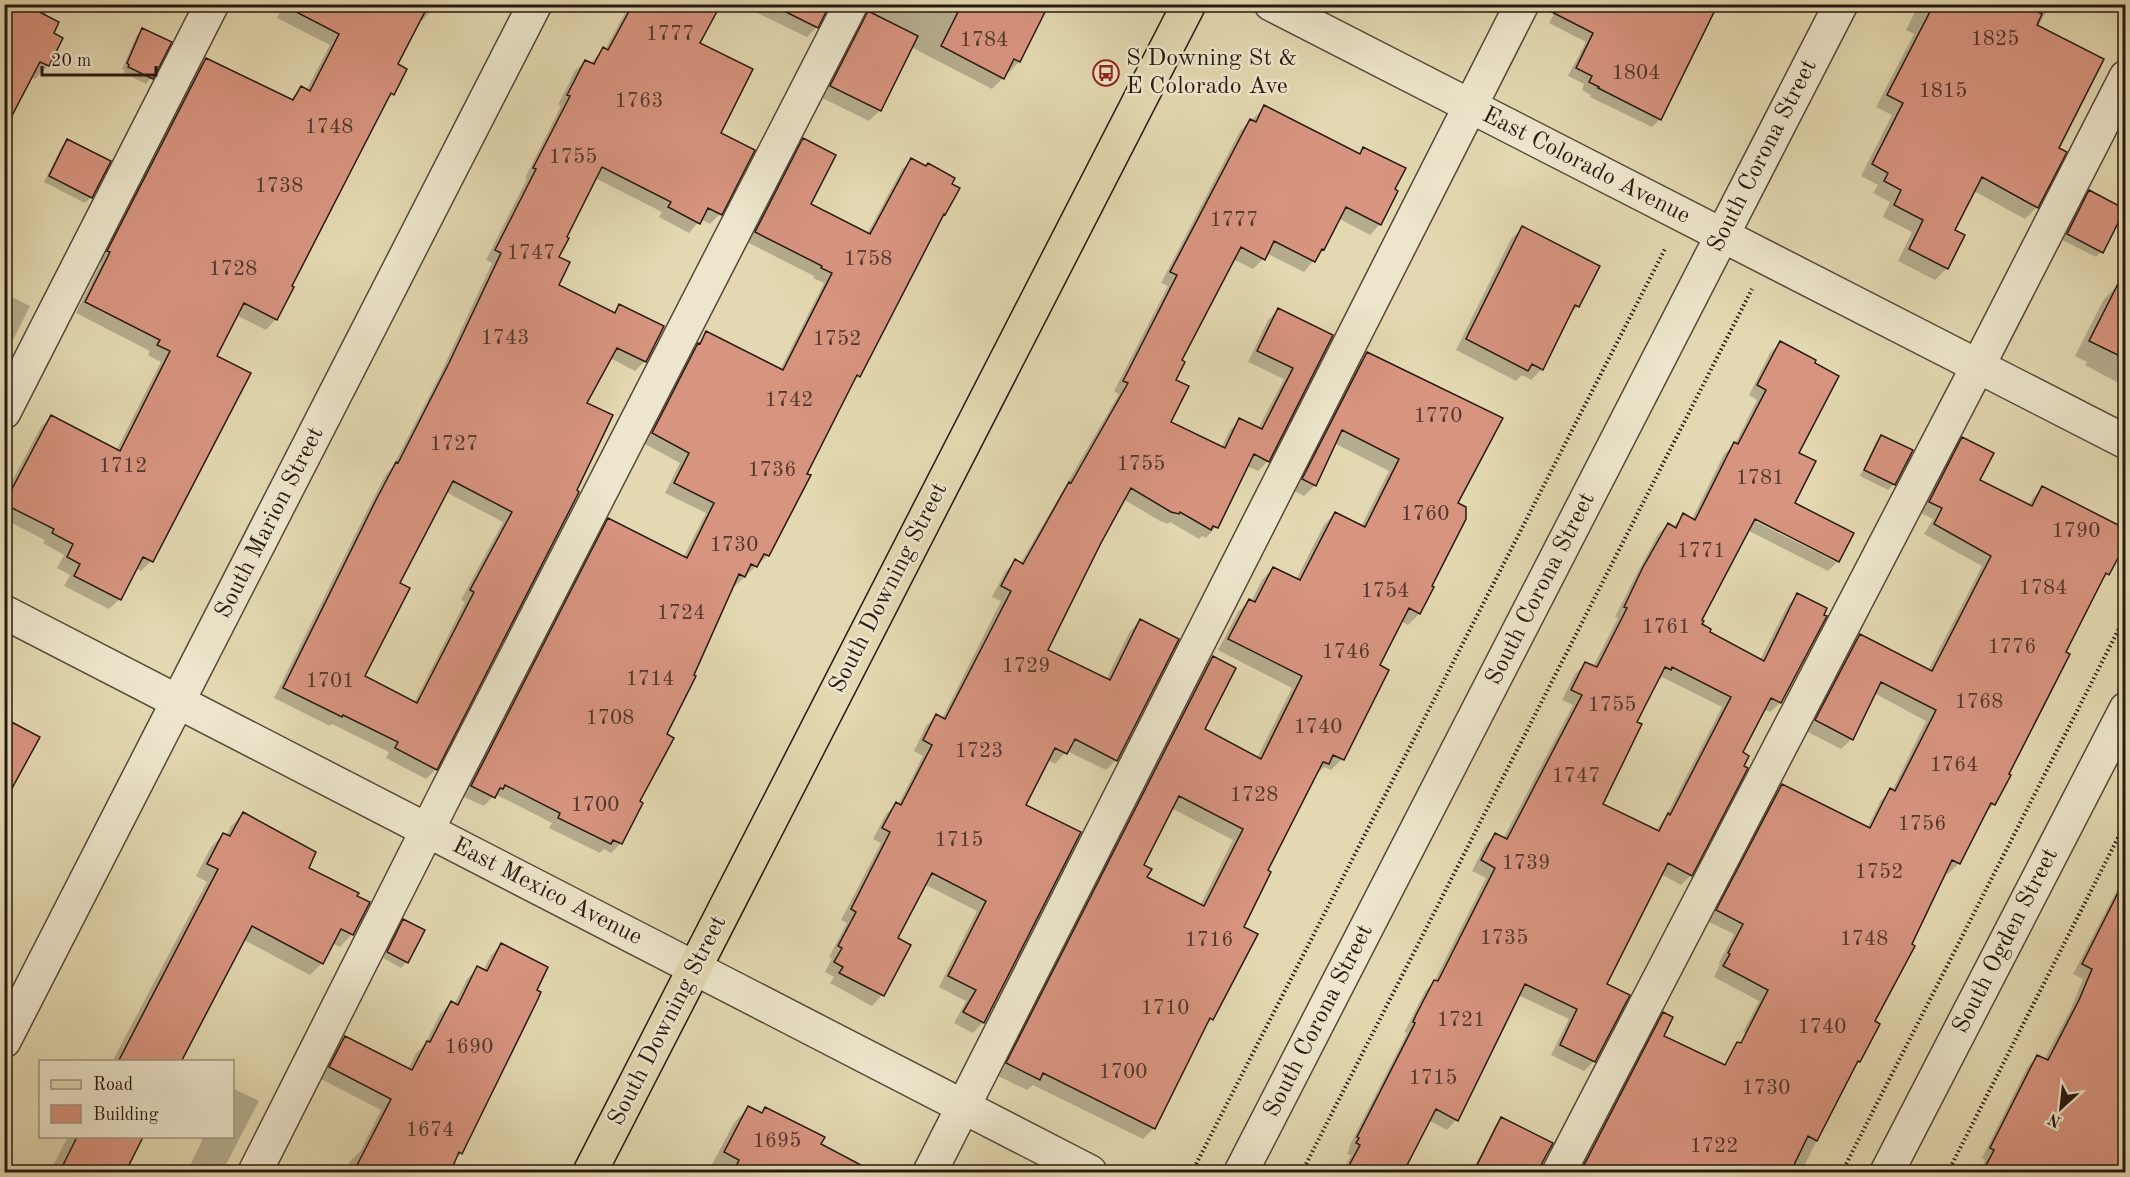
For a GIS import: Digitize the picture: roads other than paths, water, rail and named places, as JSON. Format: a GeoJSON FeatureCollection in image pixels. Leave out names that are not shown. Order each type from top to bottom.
{"type":"FeatureCollection","features":[{"type":"Feature","properties":{"kind":"main road","name":"South Downing Street"},"geometry":{"type":"LineString","coordinates":[[590,1173],[1189,4]]}},
{"type":"Feature","properties":{"kind":"street"},"geometry":{"type":"LineString","coordinates":[[4,412],[213,4]]}},
{"type":"Feature","properties":{"kind":"street","name":"South Marion Street"},"geometry":{"type":"LineString","coordinates":[[4,1041],[535,4]]}},
{"type":"Feature","properties":{"kind":"street"},"geometry":{"type":"LineString","coordinates":[[255,1173],[427,830],[851,4]]}},
{"type":"Feature","properties":{"kind":"street","name":"East Colorado Avenue"},"geometry":{"type":"LineString","coordinates":[[1271,4],[2126,442]]}},
{"type":"Feature","properties":{"kind":"street"},"geometry":{"type":"LineString","coordinates":[[930,1173],[1522,4]]}},
{"type":"Feature","properties":{"kind":"street","name":"South Corona Street"},"geometry":{"type":"LineString","coordinates":[[1241,1173],[1841,4]]}},
{"type":"Feature","properties":{"kind":"street"},"geometry":{"type":"LineString","coordinates":[[1559,1173],[2126,77]]}},
{"type":"Feature","properties":{"kind":"street","name":"East Mexico Avenue"},"geometry":{"type":"LineString","coordinates":[[4,612],[1090,1173]]}},
{"type":"Feature","properties":{"kind":"street","name":"South Ogden Street"},"geometry":{"type":"LineString","coordinates":[[1887,1173],[2126,709]]}},
{"type":"Feature","properties":{"kind":"place","name":"S Downing St & E Colorado Ave"},"geometry":{"type":"Point","coordinates":[1106,73]}}]}
